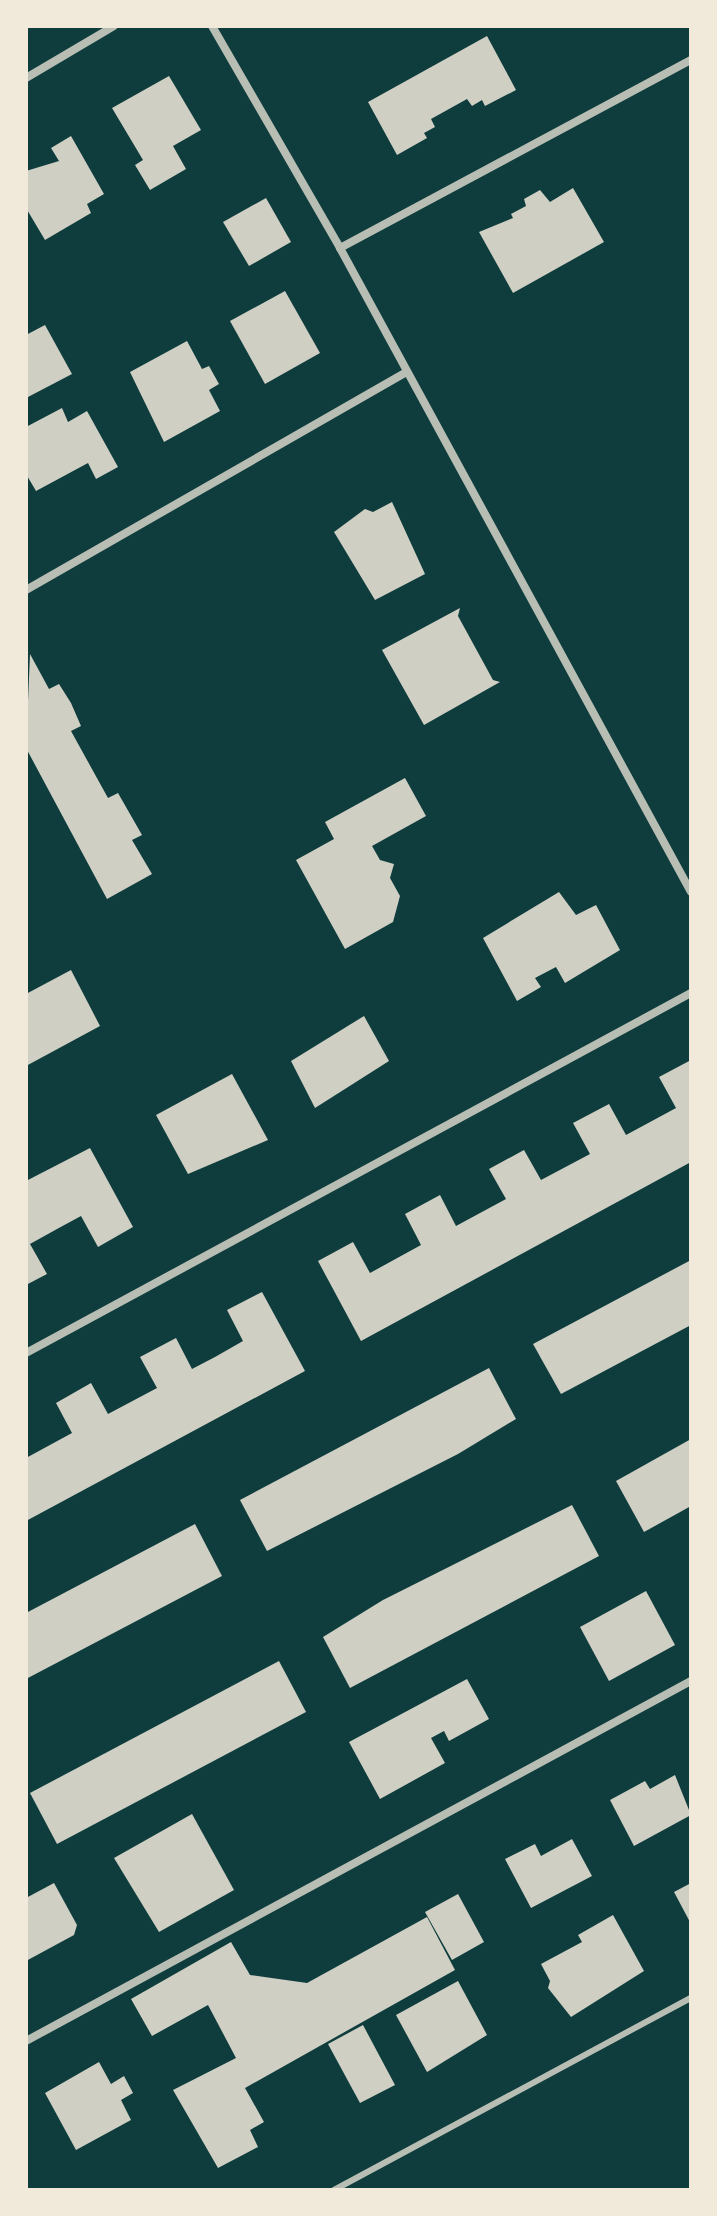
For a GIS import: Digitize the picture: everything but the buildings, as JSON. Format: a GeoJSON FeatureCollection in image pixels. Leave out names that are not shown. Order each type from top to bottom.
{"type":"FeatureCollection","features":[{"type":"Feature","properties":{"kind":"street"},"geometry":{"type":"LineString","coordinates":[[26,78],[114,26]]}},
{"type":"Feature","properties":{"kind":"street"},"geometry":{"type":"LineString","coordinates":[[212,26],[340,248],[691,892]]}},
{"type":"Feature","properties":{"kind":"street"},"geometry":{"type":"LineString","coordinates":[[340,248],[691,60]]}},
{"type":"Feature","properties":{"kind":"street"},"geometry":{"type":"LineString","coordinates":[[26,590],[406,372]]}},
{"type":"Feature","properties":{"kind":"street"},"geometry":{"type":"LineString","coordinates":[[26,1353],[691,993]]}},
{"type":"Feature","properties":{"kind":"street"},"geometry":{"type":"LineString","coordinates":[[26,2041],[691,1681]]}},
{"type":"Feature","properties":{"kind":"lane"},"geometry":{"type":"LineString","coordinates":[[334,2190],[691,1998]]}}]}
